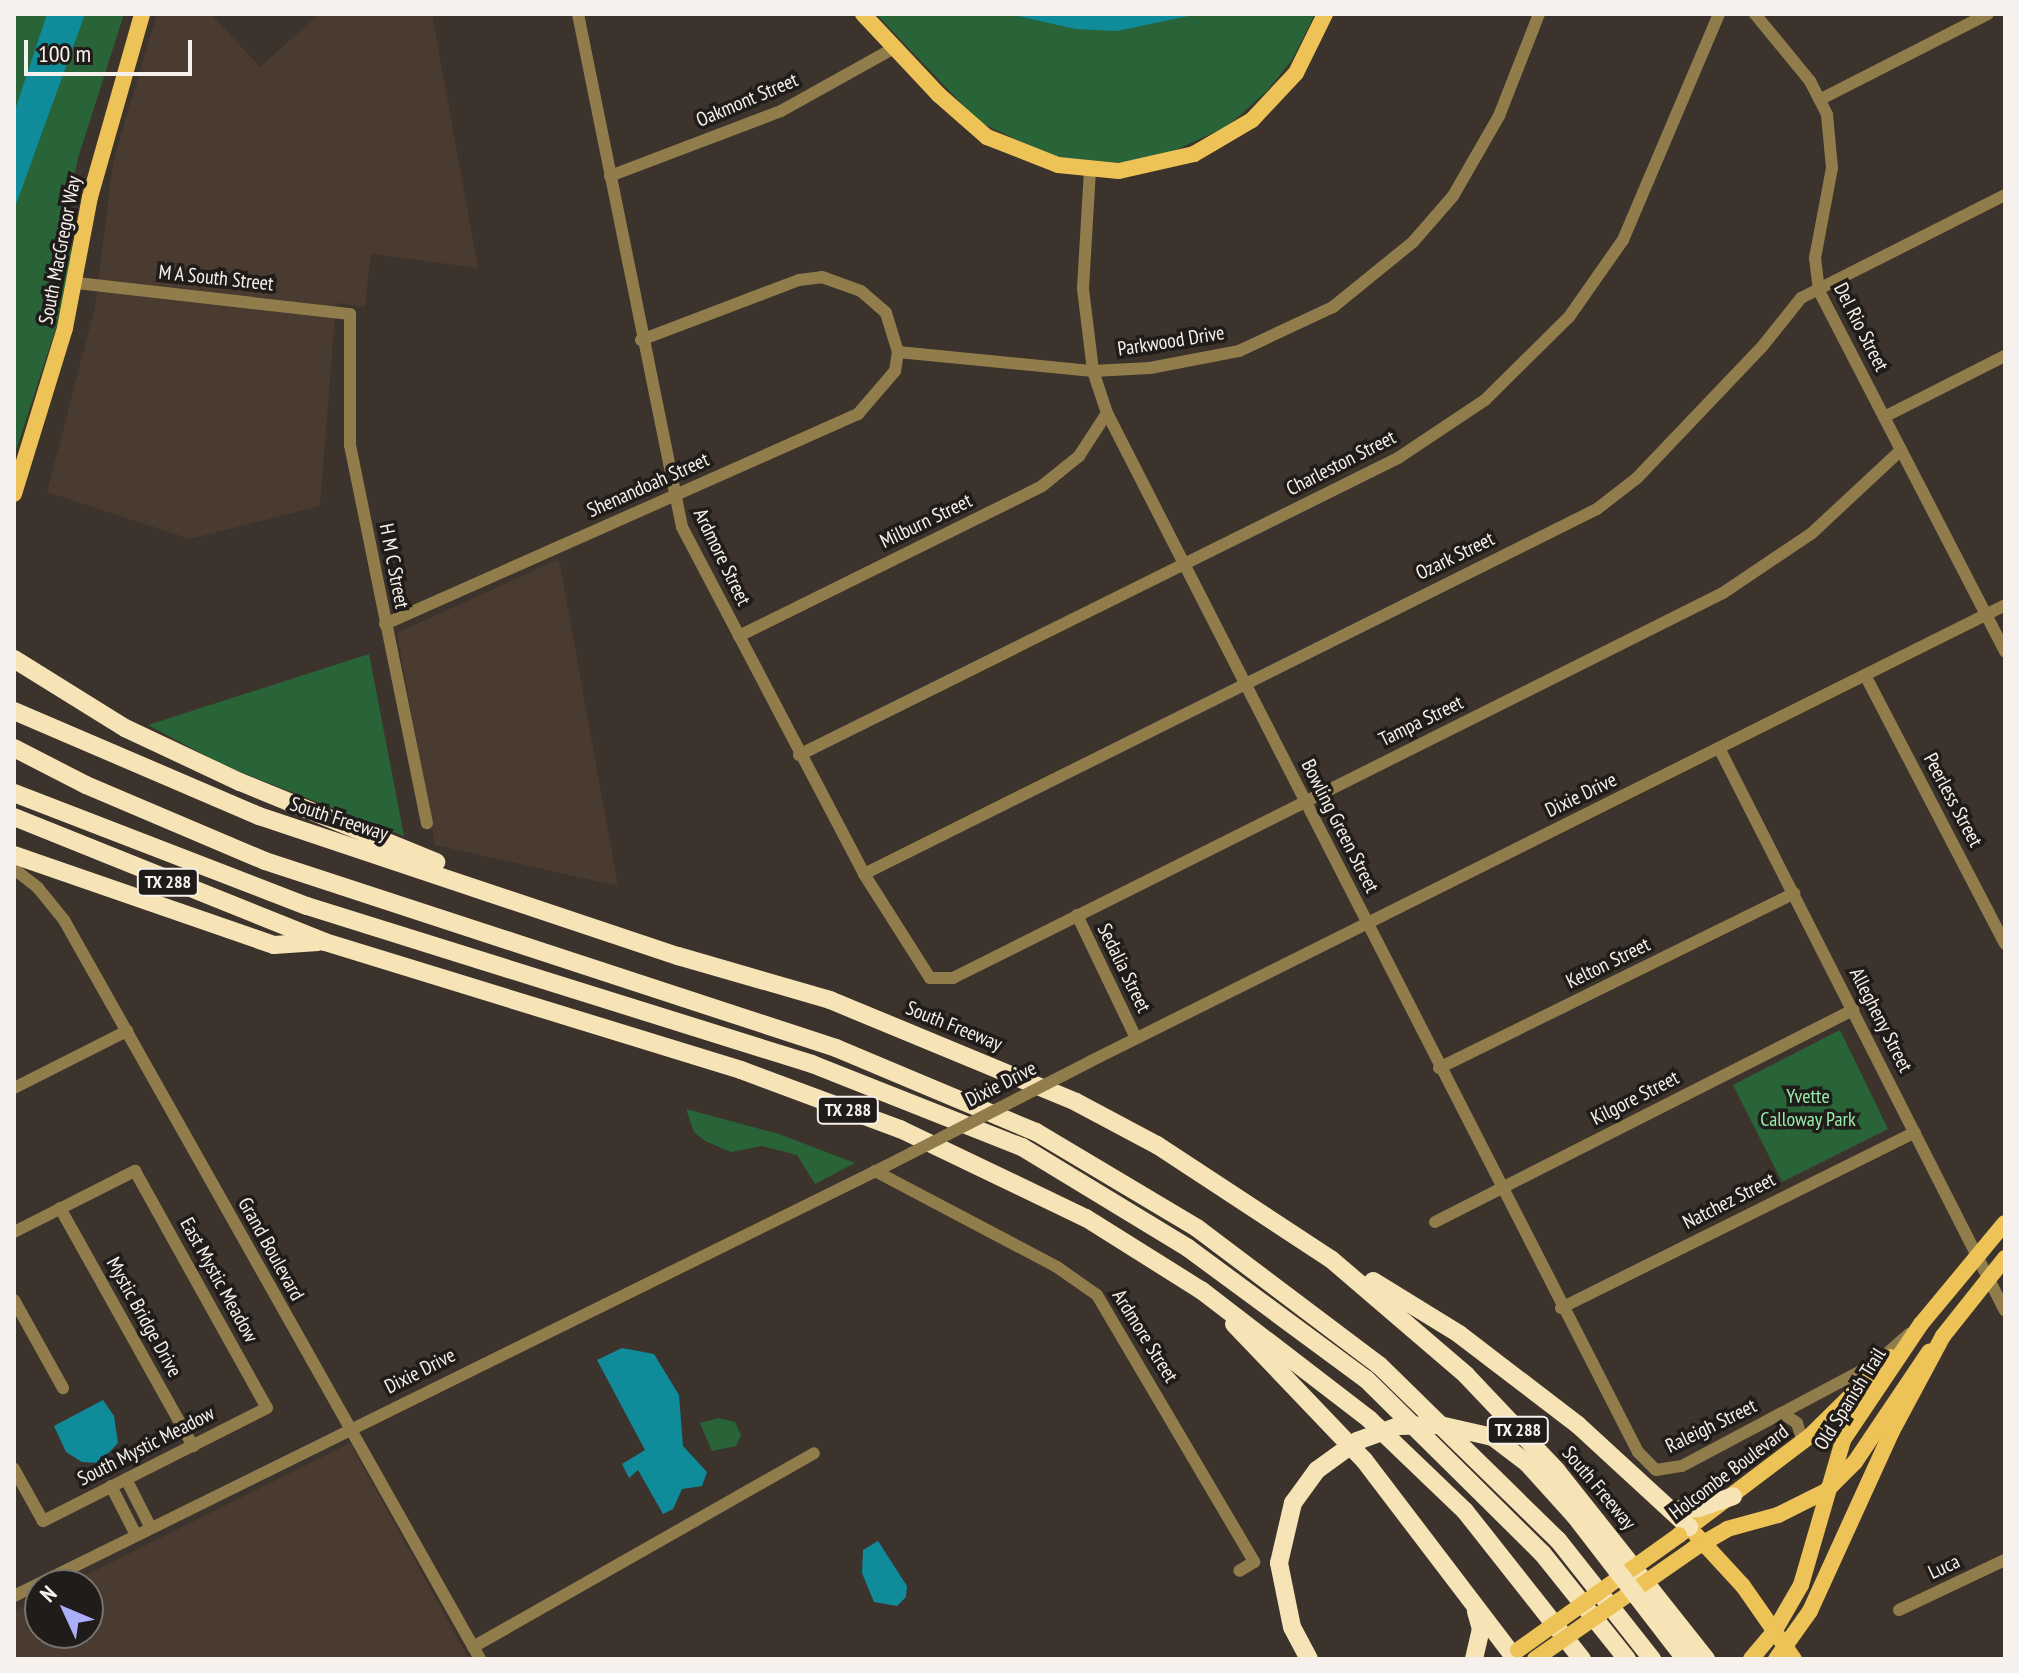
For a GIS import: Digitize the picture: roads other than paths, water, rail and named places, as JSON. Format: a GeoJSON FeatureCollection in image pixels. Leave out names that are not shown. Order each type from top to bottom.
{"type":"FeatureCollection","features":[{"type":"Feature","properties":{"kind":"highway"},"geometry":{"type":"LineString","coordinates":[[14,659],[125,728],[240,782],[571,918]]}},
{"type":"Feature","properties":{"kind":"highway","name":"South Freeway"},"geometry":{"type":"LineString","coordinates":[[14,711],[259,816],[830,1000],[954,1048],[1157,1145],[1297,1234],[1466,1375],[1557,1471],[1706,1659]]}},
{"type":"Feature","properties":{"kind":"highway"},"geometry":{"type":"LineString","coordinates":[[14,748],[86,785],[265,861],[836,1048],[1036,1132],[1197,1228],[1379,1365],[1558,1540],[1652,1659]]}},
{"type":"Feature","properties":{"kind":"highway"},"geometry":{"type":"LineString","coordinates":[[14,793],[307,906],[812,1064],[1022,1147],[1188,1248],[1366,1379],[1542,1553],[1627,1659]]}},
{"type":"Feature","properties":{"kind":"highway","name":"TX 288"},"geometry":{"type":"LineString","coordinates":[[14,817],[325,942],[741,1070],[900,1129],[1086,1218],[1201,1290],[1326,1382],[1465,1511],[1582,1659]]}},
{"type":"Feature","properties":{"kind":"highway"},"geometry":{"type":"LineString","coordinates":[[14,855],[274,945],[325,942]]}},
{"type":"Feature","properties":{"kind":"highway"},"geometry":{"type":"LineString","coordinates":[[1297,1234],[1459,1334],[1578,1425],[1671,1510],[1684,1531]]}},
{"type":"Feature","properties":{"kind":"highway"},"geometry":{"type":"LineString","coordinates":[[1201,1290],[1364,1460],[1512,1655]]}},
{"type":"Feature","properties":{"kind":"highway"},"geometry":{"type":"LineString","coordinates":[[1309,1659],[1292,1627],[1279,1563],[1293,1503],[1317,1470],[1357,1441],[1399,1426],[1440,1425],[1493,1437],[1527,1463],[1575,1516],[1685,1659]]}},
{"type":"Feature","properties":{"kind":"highway"},"geometry":{"type":"LineString","coordinates":[[1671,1510],[1699,1508],[1733,1496]]}},
{"type":"Feature","properties":{"kind":"highway"},"geometry":{"type":"LineString","coordinates":[[1471,1598],[1481,1629],[1474,1659]]}},
{"type":"Feature","properties":{"kind":"main road","name":"South MacGregor Way"},"geometry":{"type":"LineString","coordinates":[[14,494],[77,283],[90,197],[142,14]]}},
{"type":"Feature","properties":{"kind":"main road"},"geometry":{"type":"LineString","coordinates":[[863,14],[987,137],[1025,155],[1090,170],[1157,166],[1226,137],[1252,120],[1296,73],[1325,14]]}},
{"type":"Feature","properties":{"kind":"main road","name":"Old Spanish Trail"},"geometry":{"type":"LineString","coordinates":[[1755,1654],[1775,1630],[1810,1563],[1826,1491],[1843,1440],[1921,1324],[2005,1223]]}},
{"type":"Feature","properties":{"kind":"main road"},"geometry":{"type":"LineString","coordinates":[[1785,1655],[1810,1611],[1891,1433],[1943,1336],[2005,1258]]}},
{"type":"Feature","properties":{"kind":"main road","name":"Holcombe Boulevard"},"geometry":{"type":"LineString","coordinates":[[1512,1655],[1803,1442],[1921,1324]]}},
{"type":"Feature","properties":{"kind":"main road","name":"Holcombe Boulevard"},"geometry":{"type":"LineString","coordinates":[[1535,1659],[1727,1529],[1794,1509],[1826,1491],[1855,1462],[1911,1373],[1943,1336]]}},
{"type":"Feature","properties":{"kind":"main road"},"geometry":{"type":"LineString","coordinates":[[1684,1531],[1775,1630],[1785,1655]]}},
{"type":"Feature","properties":{"kind":"street","name":"Ardmore Street"},"geometry":{"type":"LineString","coordinates":[[578,14],[641,340],[674,496],[687,537],[864,874],[930,978]]}},
{"type":"Feature","properties":{"kind":"street","name":"Parkwood Drive"},"geometry":{"type":"LineString","coordinates":[[898,352],[1093,371],[1165,366],[1239,351],[1297,328],[1373,280],[1453,196],[1499,116],[1539,14]]}},
{"type":"Feature","properties":{"kind":"street","name":"Charleston Street"},"geometry":{"type":"LineString","coordinates":[[799,755],[1448,429],[1529,359],[1569,317],[1623,240],[1719,14]]}},
{"type":"Feature","properties":{"kind":"street","name":"Del Rio Street"},"geometry":{"type":"LineString","coordinates":[[1755,14],[1821,99],[1831,133],[1832,168],[1815,258],[1819,291],[2005,652]]}},
{"type":"Feature","properties":{"kind":"street"},"geometry":{"type":"LineString","coordinates":[[1821,99],[1988,14]]}},
{"type":"Feature","properties":{"kind":"street","name":"Oakmont Street"},"geometry":{"type":"LineString","coordinates":[[610,176],[781,111],[894,48]]}},
{"type":"Feature","properties":{"kind":"street","name":"Bowling Green Street"},"geometry":{"type":"LineString","coordinates":[[1090,170],[1082,264],[1093,371],[1107,413],[1186,563],[1627,1437],[1656,1470]]}},
{"type":"Feature","properties":{"kind":"street","name":"Ozark Street"},"geometry":{"type":"LineString","coordinates":[[864,874],[1613,499],[1761,348],[1801,298],[2005,195]]}},
{"type":"Feature","properties":{"kind":"street"},"geometry":{"type":"LineString","coordinates":[[641,340],[799,280],[822,277],[861,291],[886,313],[898,352]]}},
{"type":"Feature","properties":{"kind":"street","name":"M A South Street"},"geometry":{"type":"LineString","coordinates":[[77,283],[350,314]]}},
{"type":"Feature","properties":{"kind":"street","name":"H M C Street"},"geometry":{"type":"LineString","coordinates":[[350,314],[350,445],[427,823]]}},
{"type":"Feature","properties":{"kind":"street","name":"Shenandoah Street"},"geometry":{"type":"LineString","coordinates":[[385,624],[858,414],[895,371],[898,352]]}},
{"type":"Feature","properties":{"kind":"street"},"geometry":{"type":"LineString","coordinates":[[1884,417],[2005,356]]}},
{"type":"Feature","properties":{"kind":"street","name":"Milburn Street"},"geometry":{"type":"LineString","coordinates":[[739,636],[1042,486],[1079,456],[1107,413]]}},
{"type":"Feature","properties":{"kind":"street","name":"Tampa Street"},"geometry":{"type":"LineString","coordinates":[[930,978],[953,978],[1754,575],[1821,525],[1901,450]]}},
{"type":"Feature","properties":{"kind":"street","name":"Dixie Drive"},"geometry":{"type":"LineString","coordinates":[[14,1596],[881,1168],[2005,605]]}},
{"type":"Feature","properties":{"kind":"street","name":"Peerless Street"},"geometry":{"type":"LineString","coordinates":[[1865,675],[2005,944]]}},
{"type":"Feature","properties":{"kind":"street","name":"Allegheny Street"},"geometry":{"type":"LineString","coordinates":[[1719,748],[2005,1311]]}},
{"type":"Feature","properties":{"kind":"street","name":"Grand Boulevard"},"geometry":{"type":"LineString","coordinates":[[14,869],[38,888],[64,920],[348,1430],[480,1659]]}},
{"type":"Feature","properties":{"kind":"street","name":"Kelton Street"},"geometry":{"type":"LineString","coordinates":[[1439,1068],[1794,893]]}},
{"type":"Feature","properties":{"kind":"street","name":"Sedalia Street"},"geometry":{"type":"LineString","coordinates":[[1077,915],[1136,1038]]}},
{"type":"Feature","properties":{"kind":"street","name":"Kilgore Street"},"geometry":{"type":"LineString","coordinates":[[1435,1222],[1853,1010]]}},
{"type":"Feature","properties":{"kind":"street"},"geometry":{"type":"LineString","coordinates":[[14,1088],[127,1031]]}},
{"type":"Feature","properties":{"kind":"street","name":"Natchez Street"},"geometry":{"type":"LineString","coordinates":[[1561,1308],[1915,1132]]}},
{"type":"Feature","properties":{"kind":"street","name":"Ardmore Street"},"geometry":{"type":"LineString","coordinates":[[881,1168],[1057,1267],[1097,1295],[1254,1562],[1239,1571]]}},
{"type":"Feature","properties":{"kind":"street","name":"East Mystic Meadow"},"geometry":{"type":"LineString","coordinates":[[60,1208],[135,1171],[267,1408]]}},
{"type":"Feature","properties":{"kind":"street"},"geometry":{"type":"LineString","coordinates":[[14,1232],[60,1208]]}},
{"type":"Feature","properties":{"kind":"street","name":"Mystic Bridge Drive"},"geometry":{"type":"LineString","coordinates":[[60,1208],[193,1446]]}},
{"type":"Feature","properties":{"kind":"street"},"geometry":{"type":"LineString","coordinates":[[14,1300],[63,1388]]}},
{"type":"Feature","properties":{"kind":"street","name":"Raleigh Street"},"geometry":{"type":"LineString","coordinates":[[1656,1470],[1682,1466],[1876,1363],[1921,1324]]}},
{"type":"Feature","properties":{"kind":"street","name":"South Mystic Meadow"},"geometry":{"type":"LineString","coordinates":[[14,1469],[43,1521],[267,1408]]}},
{"type":"Feature","properties":{"kind":"street","name":"Raleigh Street"},"geometry":{"type":"LineString","coordinates":[[1782,1413],[1797,1423],[1803,1442]]}},
{"type":"Feature","properties":{"kind":"street"},"geometry":{"type":"LineString","coordinates":[[473,1647],[814,1453]]}},
{"type":"Feature","properties":{"kind":"street"},"geometry":{"type":"LineString","coordinates":[[126,1479],[151,1528]]}},
{"type":"Feature","properties":{"kind":"street"},"geometry":{"type":"LineString","coordinates":[[111,1486],[136,1535]]}},
{"type":"Feature","properties":{"kind":"street","name":"Luca"},"geometry":{"type":"LineString","coordinates":[[1899,1610],[2005,1560]]}},
{"type":"Feature","properties":{"kind":"water"},"geometry":{"type":"Polygon","coordinates":[[[47,14],[85,14],[14,210],[14,113],[47,14]]]}},
{"type":"Feature","properties":{"kind":"water"},"geometry":{"type":"Polygon","coordinates":[[[1009,14],[1198,14],[1117,31],[1075,29],[1009,14]]]}},
{"type":"Feature","properties":{"kind":"water"},"geometry":{"type":"Polygon","coordinates":[[[622,1348],[654,1354],[679,1395],[683,1446],[707,1472],[702,1486],[682,1489],[673,1509],[663,1514],[638,1470],[629,1478],[622,1464],[645,1450],[597,1360],[622,1348]]]}},
{"type":"Feature","properties":{"kind":"water"},"geometry":{"type":"Polygon","coordinates":[[[103,1400],[114,1416],[118,1443],[99,1463],[82,1462],[66,1452],[54,1426],[103,1400]]]}},
{"type":"Feature","properties":{"kind":"water"},"geometry":{"type":"Polygon","coordinates":[[[878,1541],[907,1586],[906,1597],[897,1606],[874,1602],[862,1573],[863,1550],[878,1541]]]}},
{"type":"Feature","properties":{"kind":"park label","name":"Yvette Calloway Park"},"geometry":{"type":"Point","coordinates":[1808,1108]}}]}
